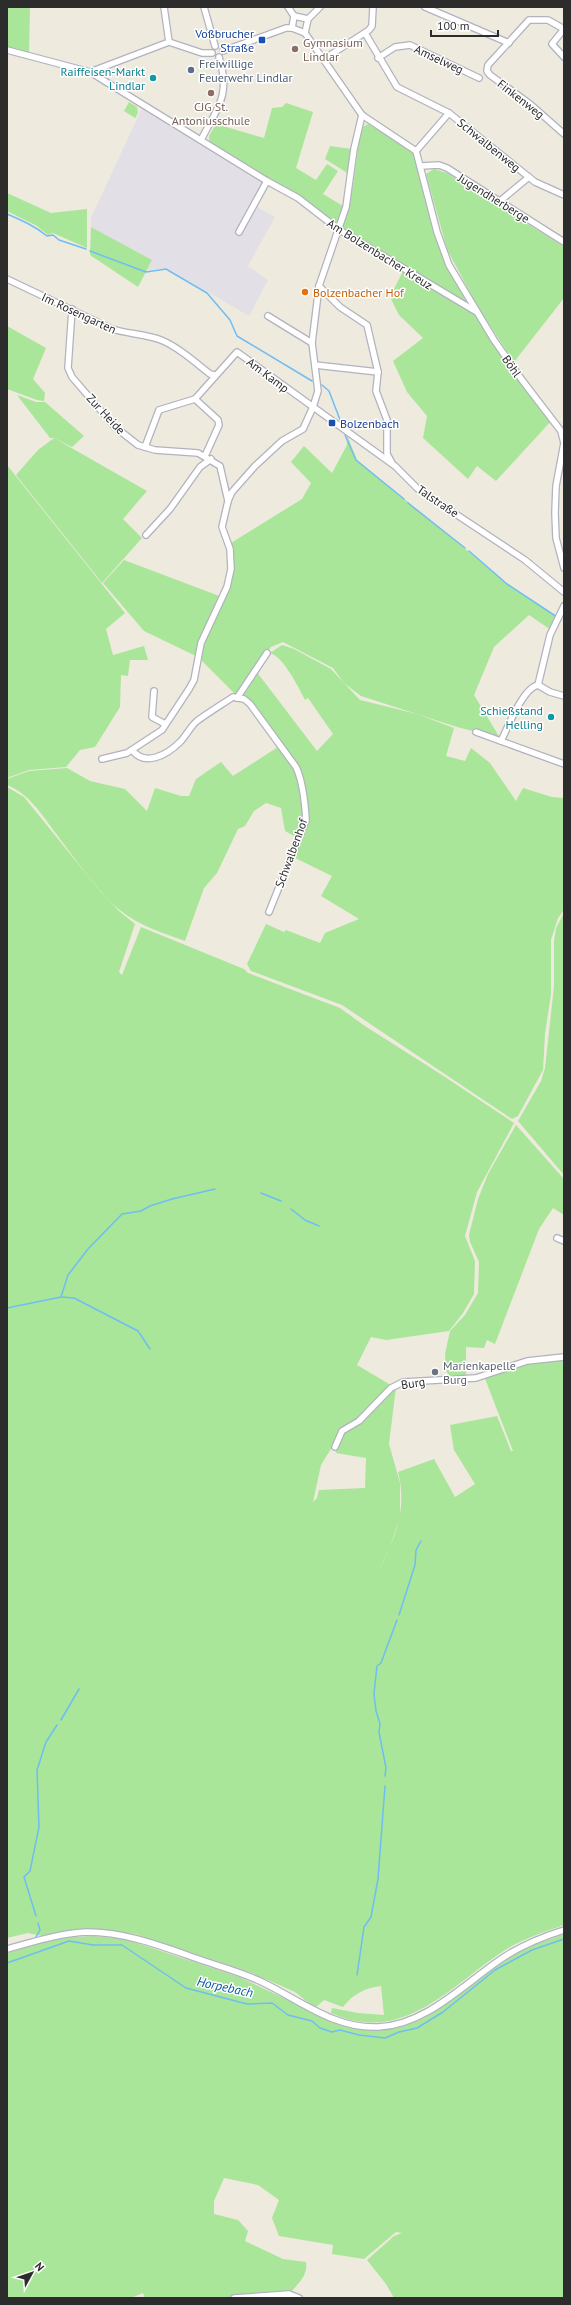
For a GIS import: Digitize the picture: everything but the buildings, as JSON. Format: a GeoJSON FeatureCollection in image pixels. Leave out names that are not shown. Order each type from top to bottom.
{"type":"FeatureCollection","features":[{"type":"Feature","properties":{"kind":"street"},"geometry":{"type":"LineString","coordinates":[[164,7],[169,42]]}},
{"type":"Feature","properties":{"kind":"street"},"geometry":{"type":"LineString","coordinates":[[204,7],[215,46],[212,53]]}},
{"type":"Feature","properties":{"kind":"street"},"geometry":{"type":"LineString","coordinates":[[288,7],[294,16],[295,29]]}},
{"type":"Feature","properties":{"kind":"street"},"geometry":{"type":"LineString","coordinates":[[305,33],[308,20],[320,7]]}},
{"type":"Feature","properties":{"kind":"street"},"geometry":{"type":"LineString","coordinates":[[324,60],[365,33],[372,26],[374,7]]}},
{"type":"Feature","properties":{"kind":"street"},"geometry":{"type":"LineString","coordinates":[[424,7],[509,43],[529,20],[548,20],[564,29],[552,44],[564,57]]}},
{"type":"Feature","properties":{"kind":"street"},"geometry":{"type":"LineString","coordinates":[[294,16],[308,20]]}},
{"type":"Feature","properties":{"kind":"street"},"geometry":{"type":"LineString","coordinates":[[219,57],[223,51],[295,29],[305,33],[342,89],[362,115],[416,152]]}},
{"type":"Feature","properties":{"kind":"street","name":"Schwalbenweg"},"geometry":{"type":"LineString","coordinates":[[365,33],[376,49],[378,58],[397,87],[449,113],[529,177],[564,195]]}},
{"type":"Feature","properties":{"kind":"street"},"geometry":{"type":"LineString","coordinates":[[7,50],[90,72],[169,42],[202,53],[212,53],[215,57],[219,57]]}},
{"type":"Feature","properties":{"kind":"street","name":"Finkenweg"},"geometry":{"type":"LineString","coordinates":[[509,43],[488,65],[487,71],[564,134]]}},
{"type":"Feature","properties":{"kind":"street","name":"Amselweg"},"geometry":{"type":"LineString","coordinates":[[378,58],[395,47],[410,45],[479,78]]}},
{"type":"Feature","properties":{"kind":"street"},"geometry":{"type":"LineString","coordinates":[[215,46],[219,46],[223,51]]}},
{"type":"Feature","properties":{"kind":"street"},"geometry":{"type":"LineString","coordinates":[[201,140],[220,105],[225,90],[224,73],[219,57]]}},
{"type":"Feature","properties":{"kind":"street","name":"Am Bolzenbacher Kreuz"},"geometry":{"type":"LineString","coordinates":[[90,72],[267,181],[298,198],[338,229],[475,311]]}},
{"type":"Feature","properties":{"kind":"street","name":"Schwalbenweg"},"geometry":{"type":"LineString","coordinates":[[416,152],[449,113]]}},
{"type":"Feature","properties":{"kind":"street"},"geometry":{"type":"LineString","coordinates":[[102,759],[120,756],[132,750],[162,730],[194,680],[201,643],[227,587],[232,559],[222,527],[228,501],[232,492],[255,466],[282,441],[303,429],[313,407],[318,391],[312,344],[319,286],[346,207],[354,149],[362,115]]}},
{"type":"Feature","properties":{"kind":"street","name":"Böhl"},"geometry":{"type":"LineString","coordinates":[[416,152],[443,252],[475,311],[522,380],[562,431],[564,443],[556,486],[555,513],[556,538],[564,568]]}},
{"type":"Feature","properties":{"kind":"street","name":"Jugendherberge"},"geometry":{"type":"LineString","coordinates":[[421,166],[443,166],[564,242]]}},
{"type":"Feature","properties":{"kind":"street","name":"Schwalbenweg"},"geometry":{"type":"LineString","coordinates":[[500,201],[529,177]]}},
{"type":"Feature","properties":{"kind":"street"},"geometry":{"type":"LineString","coordinates":[[239,232],[267,181]]}},
{"type":"Feature","properties":{"kind":"street","name":"Im Rosengarten"},"geometry":{"type":"LineString","coordinates":[[7,279],[126,334],[160,340],[175,347],[210,374],[215,375]]}},
{"type":"Feature","properties":{"kind":"street"},"geometry":{"type":"LineString","coordinates":[[319,286],[340,306],[367,325],[378,372],[376,387],[387,420],[387,454],[395,466]]}},
{"type":"Feature","properties":{"kind":"street","name":"Zur Heide"},"geometry":{"type":"LineString","coordinates":[[72,309],[68,361],[72,377],[115,427],[138,444],[145,447],[205,456],[220,466],[228,501]]}},
{"type":"Feature","properties":{"kind":"street"},"geometry":{"type":"LineString","coordinates":[[268,316],[312,344]]}},
{"type":"Feature","properties":{"kind":"street","name":"Am Kamp"},"geometry":{"type":"LineString","coordinates":[[194,399],[237,352],[313,407]]}},
{"type":"Feature","properties":{"kind":"street"},"geometry":{"type":"LineString","coordinates":[[315,366],[378,372]]}},
{"type":"Feature","properties":{"kind":"street"},"geometry":{"type":"LineString","coordinates":[[145,447],[158,410],[194,399],[218,420],[219,425],[205,456]]}},
{"type":"Feature","properties":{"kind":"street","name":"Talstraße"},"geometry":{"type":"LineString","coordinates":[[313,407],[395,466],[418,489],[525,560],[564,592]]}},
{"type":"Feature","properties":{"kind":"street"},"geometry":{"type":"LineString","coordinates":[[146,535],[170,509],[200,467],[211,459]]}},
{"type":"Feature","properties":{"kind":"street"},"geometry":{"type":"LineString","coordinates":[[538,685],[547,647],[564,606]]}},
{"type":"Feature","properties":{"kind":"street"},"geometry":{"type":"LineString","coordinates":[[132,750],[137,756],[146,759],[161,756],[179,743],[196,722],[233,697],[237,698],[267,653]]}},
{"type":"Feature","properties":{"kind":"street"},"geometry":{"type":"LineString","coordinates":[[538,685],[550,692],[564,696]]}},
{"type":"Feature","properties":{"kind":"street"},"geometry":{"type":"LineString","coordinates":[[501,740],[518,705],[531,688],[538,685]]}},
{"type":"Feature","properties":{"kind":"street"},"geometry":{"type":"LineString","coordinates":[[154,691],[152,717],[165,724]]}},
{"type":"Feature","properties":{"kind":"street","name":"Schwalbenhof"},"geometry":{"type":"LineString","coordinates":[[237,698],[250,704],[296,767],[300,774],[306,812],[306,820],[269,912]]}},
{"type":"Feature","properties":{"kind":"street"},"geometry":{"type":"LineString","coordinates":[[476,732],[564,764]]}},
{"type":"Feature","properties":{"kind":"street"},"geometry":{"type":"LineString","coordinates":[[557,1238],[564,1241]]}},
{"type":"Feature","properties":{"kind":"street","name":"Burg"},"geometry":{"type":"LineString","coordinates":[[335,1447],[342,1431],[359,1421],[391,1388],[403,1382],[476,1378],[527,1361],[564,1357]]}},
{"type":"Feature","properties":{"kind":"street"},"geometry":{"type":"LineString","coordinates":[[7,1949],[72,1934],[98,1933],[128,1936],[252,1978],[332,2019],[354,2025],[378,2027],[400,2023],[416,2017],[444,2000],[510,1953],[536,1940],[564,1930]]}},
{"type":"Feature","properties":{"kind":"street"},"geometry":{"type":"LineString","coordinates":[[234,2298],[289,2294],[299,2298]]}},
{"type":"Feature","properties":{"kind":"shaded area"},"geometry":{"type":"Polygon","coordinates":[[[142,108],[263,181],[252,204],[275,217],[248,266],[268,280],[249,316],[167,268],[147,270],[152,260],[91,227],[91,218],[142,108]]]}},
{"type":"Feature","properties":{"kind":"green space"},"geometry":{"type":"Polygon","coordinates":[[[7,7],[30,7],[29,53],[7,49],[7,7]]]}},
{"type":"Feature","properties":{"kind":"green space"},"geometry":{"type":"Polygon","coordinates":[[[129,102],[137,107],[138,113],[135,118],[124,111],[129,102]]]}},
{"type":"Feature","properties":{"kind":"green space"},"geometry":{"type":"Polygon","coordinates":[[[286,103],[313,112],[296,168],[316,180],[327,164],[338,171],[323,194],[343,206],[337,222],[332,222],[299,196],[213,145],[209,140],[209,136],[216,124],[264,138],[272,108],[282,107],[286,103]]]}},
{"type":"Feature","properties":{"kind":"green space"},"geometry":{"type":"Polygon","coordinates":[[[368,124],[410,149],[415,154],[440,250],[467,303],[342,229],[353,187],[360,133],[363,127],[368,124]]]}},
{"type":"Feature","properties":{"kind":"green space"},"geometry":{"type":"Polygon","coordinates":[[[330,146],[352,149],[349,174],[325,159],[330,146]]]}},
{"type":"Feature","properties":{"kind":"green space"},"geometry":{"type":"Polygon","coordinates":[[[434,169],[447,173],[564,247],[564,298],[514,362],[477,306],[447,249],[426,174],[434,169]]]}},
{"type":"Feature","properties":{"kind":"green space"},"geometry":{"type":"Polygon","coordinates":[[[7,193],[51,213],[87,209],[87,248],[53,233],[48,235],[37,226],[7,211],[7,193]]]}},
{"type":"Feature","properties":{"kind":"green space"},"geometry":{"type":"Polygon","coordinates":[[[91,227],[152,260],[138,287],[90,255],[91,227]]]}},
{"type":"Feature","properties":{"kind":"green space"},"geometry":{"type":"Polygon","coordinates":[[[403,271],[473,312],[512,370],[552,420],[496,481],[477,466],[468,479],[423,438],[427,416],[407,392],[393,361],[423,338],[399,315],[390,297],[403,271]]]}},
{"type":"Feature","properties":{"kind":"green space"},"geometry":{"type":"Polygon","coordinates":[[[7,326],[46,348],[33,379],[45,393],[44,401],[37,400],[7,389],[7,326]]]}},
{"type":"Feature","properties":{"kind":"green space"},"geometry":{"type":"Polygon","coordinates":[[[17,395],[36,402],[45,402],[84,436],[72,447],[54,438],[50,438],[17,395]]]}},
{"type":"Feature","properties":{"kind":"green space"},"geometry":{"type":"Polygon","coordinates":[[[347,435],[357,460],[509,585],[557,617],[551,630],[529,615],[494,647],[474,695],[500,738],[457,727],[361,696],[344,683],[333,668],[283,642],[271,647],[236,695],[199,658],[202,644],[229,573],[226,546],[302,499],[311,483],[291,462],[304,446],[332,473],[347,445],[347,435]]]}},
{"type":"Feature","properties":{"kind":"green space"},"geometry":{"type":"Polygon","coordinates":[[[54,438],[147,491],[123,519],[142,538],[102,583],[16,475],[38,450],[54,438]]]}},
{"type":"Feature","properties":{"kind":"green space"},"geometry":{"type":"Polygon","coordinates":[[[7,465],[125,613],[106,629],[113,655],[144,646],[148,660],[130,660],[128,676],[121,675],[120,707],[95,747],[80,750],[66,767],[29,770],[7,778],[7,465]]]}},
{"type":"Feature","properties":{"kind":"green space"},"geometry":{"type":"Polygon","coordinates":[[[124,560],[222,597],[198,657],[144,631],[103,583],[124,560]]]}},
{"type":"Feature","properties":{"kind":"green space"},"geometry":{"type":"Polygon","coordinates":[[[282,645],[294,649],[331,669],[360,700],[417,714],[454,728],[446,756],[465,761],[471,748],[490,763],[516,801],[523,788],[552,797],[564,798],[564,910],[558,918],[551,940],[551,994],[545,1034],[543,1070],[518,1116],[512,1119],[342,1005],[251,971],[247,964],[266,924],[284,932],[286,930],[320,943],[325,933],[359,919],[321,896],[332,876],[293,857],[307,820],[301,774],[242,695],[256,671],[317,751],[333,734],[308,698],[305,700],[285,666],[275,655],[270,653],[282,645]]]}},
{"type":"Feature","properties":{"kind":"green space"},"geometry":{"type":"Polygon","coordinates":[[[281,745],[299,774],[305,820],[299,833],[294,836],[285,831],[281,808],[266,803],[254,811],[245,826],[238,829],[217,873],[204,888],[185,941],[144,925],[128,916],[113,904],[86,874],[34,805],[22,793],[7,785],[7,779],[29,771],[67,768],[90,781],[125,789],[147,811],[155,788],[181,796],[189,796],[196,779],[221,762],[233,776],[281,745]]]}},
{"type":"Feature","properties":{"kind":"green space"},"geometry":{"type":"Polygon","coordinates":[[[7,787],[24,797],[101,892],[119,911],[135,924],[119,972],[122,975],[141,927],[244,969],[248,973],[340,1008],[365,1026],[514,1123],[477,1192],[465,1236],[475,1261],[474,1294],[463,1313],[449,1331],[386,1340],[371,1337],[357,1365],[389,1384],[391,1388],[367,1414],[342,1431],[321,1465],[313,1502],[317,1498],[319,1490],[365,1488],[366,1458],[336,1453],[337,1442],[343,1432],[367,1415],[396,1387],[389,1444],[400,1483],[400,1514],[401,1486],[398,1472],[434,1459],[455,1497],[475,1484],[454,1450],[450,1425],[497,1416],[511,1451],[513,1451],[484,1376],[518,1365],[564,1358],[564,1925],[519,1942],[505,1950],[445,1994],[424,2007],[403,2017],[381,2022],[357,2021],[331,2013],[332,2008],[358,2013],[384,2015],[381,1986],[360,1992],[343,2007],[324,2000],[315,2008],[295,1992],[252,1973],[136,1934],[87,1929],[68,1930],[42,1936],[28,1933],[7,1938],[7,787]]]}},
{"type":"Feature","properties":{"kind":"green space"},"geometry":{"type":"Polygon","coordinates":[[[564,913],[564,1175],[518,1121],[541,1081],[545,1068],[554,986],[554,941],[556,928],[564,913]]]}},
{"type":"Feature","properties":{"kind":"green space"},"geometry":{"type":"Polygon","coordinates":[[[516,1125],[564,1179],[564,1215],[553,1208],[539,1229],[495,1344],[487,1340],[484,1348],[466,1347],[466,1375],[449,1375],[446,1371],[445,1354],[450,1331],[465,1315],[478,1293],[479,1262],[470,1242],[469,1235],[478,1199],[488,1174],[516,1125]]]}},
{"type":"Feature","properties":{"kind":"green space"},"geometry":{"type":"Polygon","coordinates":[[[564,1934],[564,2298],[394,2298],[386,2284],[367,2260],[394,2236],[402,2233],[396,2232],[364,2259],[332,2254],[333,2245],[279,2236],[272,2218],[279,2200],[258,2185],[224,2178],[214,2201],[214,2214],[238,2220],[248,2231],[245,2241],[283,2259],[306,2262],[306,2271],[304,2275],[290,2293],[230,2298],[145,2298],[143,2293],[131,2298],[7,2298],[7,1953],[58,1938],[93,1936],[125,1939],[239,1977],[343,2026],[381,2030],[420,2018],[456,1996],[510,1957],[531,1946],[564,1934]]]}},
{"type":"Feature","properties":{"kind":"waterway"},"geometry":{"type":"LineString","coordinates":[[7,214],[33,226],[47,236],[53,235],[59,240],[86,249]]}},
{"type":"Feature","properties":{"kind":"waterway"},"geometry":{"type":"LineString","coordinates":[[90,251],[146,272],[166,269],[207,293],[230,320],[237,336],[312,381]]}},
{"type":"Feature","properties":{"kind":"waterway"},"geometry":{"type":"LineString","coordinates":[[322,385],[329,391],[342,425]]}},
{"type":"Feature","properties":{"kind":"waterway"},"geometry":{"type":"LineString","coordinates":[[345,435],[356,460],[404,499]]}},
{"type":"Feature","properties":{"kind":"waterway"},"geometry":{"type":"LineString","coordinates":[[408,503],[465,548]]}},
{"type":"Feature","properties":{"kind":"waterway"},"geometry":{"type":"LineString","coordinates":[[469,551],[507,584],[557,617]]}},
{"type":"Feature","properties":{"kind":"waterway"},"geometry":{"type":"LineString","coordinates":[[7,1308],[61,1297],[68,1275],[88,1249],[122,1214],[141,1211],[150,1206],[172,1199],[215,1189]]}},
{"type":"Feature","properties":{"kind":"waterway"},"geometry":{"type":"LineString","coordinates":[[261,1193],[281,1201]]}},
{"type":"Feature","properties":{"kind":"waterway"},"geometry":{"type":"LineString","coordinates":[[291,1209],[305,1220],[319,1226]]}},
{"type":"Feature","properties":{"kind":"waterway"},"geometry":{"type":"LineString","coordinates":[[61,1297],[74,1298],[138,1331],[150,1349]]}},
{"type":"Feature","properties":{"kind":"waterway"},"geometry":{"type":"LineString","coordinates":[[399,1615],[415,1565],[416,1550],[421,1541]]}},
{"type":"Feature","properties":{"kind":"waterway"},"geometry":{"type":"LineString","coordinates":[[385,1776],[386,1768],[374,1694],[377,1666],[381,1663],[397,1620]]}},
{"type":"Feature","properties":{"kind":"waterway"},"geometry":{"type":"LineString","coordinates":[[61,1720],[79,1689]]}},
{"type":"Feature","properties":{"kind":"waterway"},"geometry":{"type":"LineString","coordinates":[[36,1916],[24,1877],[30,1871],[39,1827],[37,1770],[46,1742],[57,1725]]}},
{"type":"Feature","properties":{"kind":"waterway"},"geometry":{"type":"LineString","coordinates":[[357,1975],[364,1927],[371,1917],[378,1879],[385,1786]]}},
{"type":"Feature","properties":{"kind":"waterway"},"geometry":{"type":"LineString","coordinates":[[36,1937],[40,1930],[38,1923]]}},
{"type":"Feature","properties":{"kind":"waterway","name":"Horpebach"},"geometry":{"type":"LineString","coordinates":[[7,1963],[69,1941],[93,1945],[122,1945],[186,1988],[247,2004],[272,2003],[288,2015],[312,2021],[320,2028],[332,2032],[340,2030],[359,2035],[385,2038],[399,2032],[417,2028],[443,2012],[495,1970],[532,1950],[564,1939]]}},
{"type":"Feature","properties":{"kind":"place","name":"Voßbrucher Straße"},"geometry":{"type":"Point","coordinates":[262,40]}},
{"type":"Feature","properties":{"kind":"place","name":"Gymnasium Lindlar"},"geometry":{"type":"Point","coordinates":[295,49]}},
{"type":"Feature","properties":{"kind":"place","name":"Freiwillige Feuerwehr Lindlar"},"geometry":{"type":"Point","coordinates":[191,70]}},
{"type":"Feature","properties":{"kind":"place","name":"Raiffeisen-Markt Lindlar"},"geometry":{"type":"Point","coordinates":[153,78]}},
{"type":"Feature","properties":{"kind":"place","name":"CJG St. Antoniusschule"},"geometry":{"type":"Point","coordinates":[211,93]}},
{"type":"Feature","properties":{"kind":"place","name":"Bolzenbacher Hof"},"geometry":{"type":"Point","coordinates":[305,292]}},
{"type":"Feature","properties":{"kind":"place","name":"Bolzenbach"},"geometry":{"type":"Point","coordinates":[332,423]}},
{"type":"Feature","properties":{"kind":"place","name":"Schießstand Helling"},"geometry":{"type":"Point","coordinates":[551,717]}},
{"type":"Feature","properties":{"kind":"place","name":"Marienkapelle Burg"},"geometry":{"type":"Point","coordinates":[435,1372]}}]}
